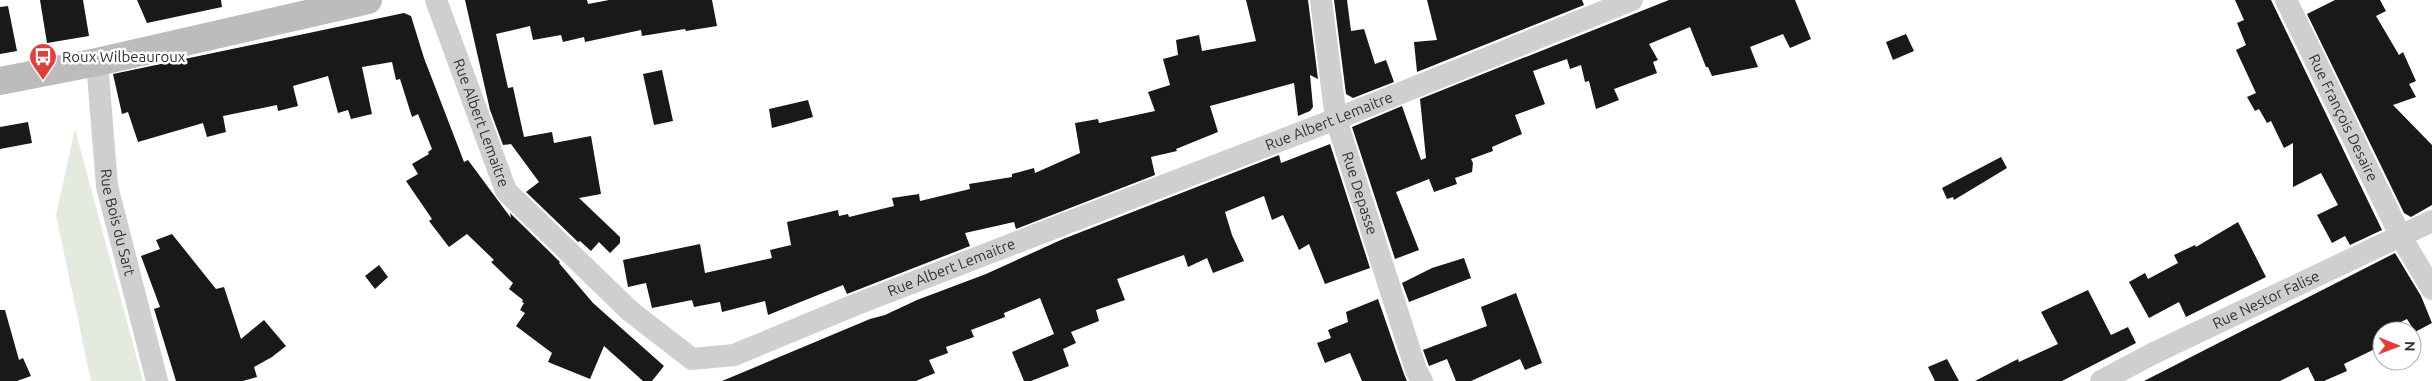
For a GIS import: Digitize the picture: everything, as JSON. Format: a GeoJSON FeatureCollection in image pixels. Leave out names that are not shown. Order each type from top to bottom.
{"type":"FeatureCollection","features":[{"type":"Feature","properties":{"kind":"main road"},"geometry":{"type":"LineString","coordinates":[[0,81],[97,62],[368,0]]}},
{"type":"Feature","properties":{"kind":"street","name":"Rue Albert Lemaitre"},"geometry":{"type":"LineString","coordinates":[[436,0],[506,191],[630,311],[692,359],[734,355],[852,306],[1336,120],[1632,0]]}},
{"type":"Feature","properties":{"kind":"street","name":"Rue Depasse"},"geometry":{"type":"LineString","coordinates":[[1321,0],[1336,120],[1416,370],[1422,381]]}},
{"type":"Feature","properties":{"kind":"street","name":"Rue François Desaire"},"geometry":{"type":"LineString","coordinates":[[2286,0],[2402,237],[2432,289]]}},
{"type":"Feature","properties":{"kind":"street","name":"Rue Bois du Sart"},"geometry":{"type":"LineString","coordinates":[[97,62],[107,186],[157,381]]}},
{"type":"Feature","properties":{"kind":"street","name":"Rue Nestor Falise"},"geometry":{"type":"LineString","coordinates":[[2101,381],[2154,353],[2402,237],[2432,221]]}},
{"type":"Feature","properties":{"kind":"shaded area"},"geometry":{"type":"Polygon","coordinates":[[[75,129],[143,381],[91,381],[56,215],[75,129]]]}},
{"type":"Feature","properties":{"kind":"building"},"geometry":{"type":"Polygon","coordinates":[[[40,0],[83,0],[89,36],[47,43],[40,0]]]}},
{"type":"Feature","properties":{"kind":"building"},"geometry":{"type":"Polygon","coordinates":[[[137,0],[221,0],[222,7],[147,23],[137,0]]]}},
{"type":"Feature","properties":{"kind":"building"},"geometry":{"type":"Polygon","coordinates":[[[465,0],[587,0],[588,4],[609,0],[712,0],[717,26],[686,31],[685,29],[642,36],[641,30],[585,42],[584,37],[563,42],[561,35],[533,40],[530,26],[496,34],[508,88],[513,87],[524,137],[552,132],[554,143],[591,136],[601,194],[579,198],[620,237],[620,243],[610,253],[599,242],[591,251],[580,241],[578,242],[526,192],[539,182],[511,144],[503,145],[490,110],[465,0]]]}},
{"type":"Feature","properties":{"kind":"building"},"geometry":{"type":"Polygon","coordinates":[[[1246,0],[1308,0],[1318,79],[1310,75],[1313,107],[1310,111],[1298,116],[1294,83],[1210,106],[1218,132],[1176,149],[1177,151],[1151,157],[1155,175],[1016,229],[1014,222],[965,233],[970,246],[847,294],[843,285],[768,315],[765,301],[722,312],[720,302],[694,307],[692,300],[652,308],[646,283],[628,287],[623,260],[700,244],[705,273],[772,258],[770,250],[791,245],[787,222],[838,210],[839,216],[848,214],[849,217],[894,206],[892,198],[919,194],[920,201],[970,189],[969,184],[1012,177],[1012,174],[1034,168],[1035,173],[1080,153],[1075,123],[1098,119],[1099,123],[1155,111],[1148,92],[1170,85],[1163,59],[1178,55],[1176,40],[1199,35],[1202,51],[1256,41],[1246,0]]]}},
{"type":"Feature","properties":{"kind":"building"},"geometry":{"type":"Polygon","coordinates":[[[1334,0],[1347,0],[1351,31],[1364,29],[1375,64],[1386,60],[1394,82],[1353,98],[1346,94],[1334,0]]]}},
{"type":"Feature","properties":{"kind":"building"},"geometry":{"type":"Polygon","coordinates":[[[1427,0],[1582,0],[1584,5],[1417,72],[1414,42],[1437,40],[1427,0]]]}},
{"type":"Feature","properties":{"kind":"building"},"geometry":{"type":"Polygon","coordinates":[[[1669,0],[1795,0],[1811,39],[1790,48],[1783,34],[1750,47],[1758,67],[1712,76],[1708,67],[1706,67],[1690,27],[1649,44],[1658,60],[1653,62],[1657,73],[1614,89],[1619,100],[1596,109],[1589,81],[1585,82],[1581,65],[1570,69],[1567,59],[1533,71],[1545,104],[1515,115],[1522,134],[1492,147],[1493,151],[1471,159],[1473,163],[1472,172],[1455,178],[1457,184],[1434,192],[1429,179],[1396,192],[1419,250],[1395,259],[1352,127],[1402,106],[1421,160],[1426,158],[1420,99],[1669,0]]]}},
{"type":"Feature","properties":{"kind":"building"},"geometry":{"type":"Polygon","coordinates":[[[2235,0],[2271,0],[2382,230],[2350,245],[2345,236],[2332,243],[2317,215],[2338,205],[2321,173],[2293,187],[2293,143],[2284,148],[2271,121],[2267,123],[2259,109],[2255,111],[2247,97],[2256,93],[2236,50],[2246,45],[2237,23],[2244,20],[2235,0]]]}},
{"type":"Feature","properties":{"kind":"building"},"geometry":{"type":"Polygon","coordinates":[[[2335,0],[2380,0],[2386,11],[2376,16],[2399,55],[2403,52],[2416,81],[2409,84],[2416,97],[2393,105],[2432,145],[2432,205],[2411,217],[2404,213],[2307,14],[2335,0]]]}},
{"type":"Feature","properties":{"kind":"building"},"geometry":{"type":"Polygon","coordinates":[[[8,6],[17,51],[0,54],[0,7],[8,6]]]}},
{"type":"Feature","properties":{"kind":"building"},"geometry":{"type":"Polygon","coordinates":[[[404,13],[411,16],[424,58],[464,162],[468,160],[511,218],[510,213],[560,262],[593,303],[664,366],[652,381],[643,381],[604,346],[590,379],[548,362],[552,353],[516,326],[525,313],[520,310],[524,303],[522,302],[523,300],[509,289],[513,283],[491,262],[494,260],[467,234],[449,247],[429,221],[432,219],[406,181],[418,174],[412,164],[429,154],[428,152],[432,149],[418,114],[412,117],[400,79],[396,80],[392,62],[362,67],[372,114],[351,119],[348,110],[338,113],[328,76],[293,86],[298,106],[278,111],[277,105],[223,116],[226,132],[207,137],[203,123],[138,142],[128,112],[122,114],[113,74],[404,13]]]}},
{"type":"Feature","properties":{"kind":"building"},"geometry":{"type":"Polygon","coordinates":[[[1906,34],[1914,51],[1893,60],[1886,42],[1906,34]]]}},
{"type":"Feature","properties":{"kind":"building"},"geometry":{"type":"Polygon","coordinates":[[[662,70],[673,121],[654,125],[643,74],[662,70]]]}},
{"type":"Feature","properties":{"kind":"building"},"geometry":{"type":"Polygon","coordinates":[[[808,100],[813,117],[772,128],[769,109],[808,100]]]}},
{"type":"Feature","properties":{"kind":"building"},"geometry":{"type":"Polygon","coordinates":[[[28,122],[32,143],[0,149],[0,127],[28,122]]]}},
{"type":"Feature","properties":{"kind":"building"},"geometry":{"type":"Polygon","coordinates":[[[1330,144],[1370,268],[1325,284],[1309,244],[1299,250],[1283,215],[1272,220],[1264,196],[1225,212],[1232,235],[1244,261],[1213,273],[1207,258],[1188,267],[1184,255],[1117,279],[1125,300],[1096,310],[1099,321],[1071,332],[1076,343],[1063,349],[1069,366],[1031,381],[1024,381],[1012,352],[1054,334],[1040,298],[1004,313],[1005,317],[971,330],[974,337],[946,347],[948,353],[929,360],[935,373],[916,381],[722,381],[870,319],[885,315],[917,300],[986,274],[1063,239],[1279,155],[1281,163],[1330,144]]]}},
{"type":"Feature","properties":{"kind":"building"},"geometry":{"type":"Polygon","coordinates":[[[2001,157],[2007,168],[1954,200],[1953,197],[1947,199],[1942,188],[2001,157]]]}},
{"type":"Feature","properties":{"kind":"building"},"geometry":{"type":"Polygon","coordinates":[[[2238,222],[2266,277],[2186,317],[2179,302],[2149,318],[2129,282],[2145,273],[2148,279],[2178,263],[2174,255],[2195,245],[2196,247],[2238,222]]]}},
{"type":"Feature","properties":{"kind":"building"},"geometry":{"type":"Polygon","coordinates":[[[172,234],[216,289],[224,287],[241,339],[264,320],[286,346],[272,357],[254,367],[257,377],[243,381],[176,381],[154,309],[160,307],[141,256],[160,249],[156,240],[172,234]]]}},
{"type":"Feature","properties":{"kind":"building"},"geometry":{"type":"Polygon","coordinates":[[[2395,253],[2421,296],[2432,323],[2422,328],[2422,321],[2408,321],[2407,319],[2403,321],[2372,321],[2372,350],[2344,364],[2347,371],[2324,381],[2315,381],[2308,367],[2280,381],[2144,381],[2395,253]]]}},
{"type":"Feature","properties":{"kind":"building"},"geometry":{"type":"Polygon","coordinates":[[[1464,258],[1471,278],[1409,302],[1402,283],[1432,268],[1464,258]]]}},
{"type":"Feature","properties":{"kind":"building"},"geometry":{"type":"Polygon","coordinates":[[[379,265],[388,277],[375,289],[365,276],[379,265]]]}},
{"type":"Feature","properties":{"kind":"building"},"geometry":{"type":"Polygon","coordinates":[[[2088,290],[2111,335],[2128,327],[2136,343],[2062,381],[1975,381],[2018,359],[2019,362],[2058,344],[2041,312],[2088,290]]]}},
{"type":"Feature","properties":{"kind":"building"},"geometry":{"type":"Polygon","coordinates":[[[1516,293],[1542,363],[1525,370],[1520,359],[1471,381],[1456,381],[1447,359],[1429,366],[1423,350],[1487,326],[1481,307],[1516,293]]]}},
{"type":"Feature","properties":{"kind":"building"},"geometry":{"type":"Polygon","coordinates":[[[1378,299],[1407,381],[1362,381],[1350,353],[1325,363],[1317,343],[1331,338],[1328,330],[1348,322],[1346,312],[1378,299]]]}},
{"type":"Feature","properties":{"kind":"building"},"geometry":{"type":"Polygon","coordinates":[[[0,310],[5,310],[19,360],[23,358],[31,376],[17,381],[0,381],[0,310]]]}},
{"type":"Feature","properties":{"kind":"building"},"geometry":{"type":"Polygon","coordinates":[[[1947,359],[1959,381],[1935,381],[1928,367],[1947,359]]]}},
{"type":"Feature","properties":{"kind":"place","name":"Roux Wilbeauroux"},"geometry":{"type":"Point","coordinates":[43,81]}}]}
